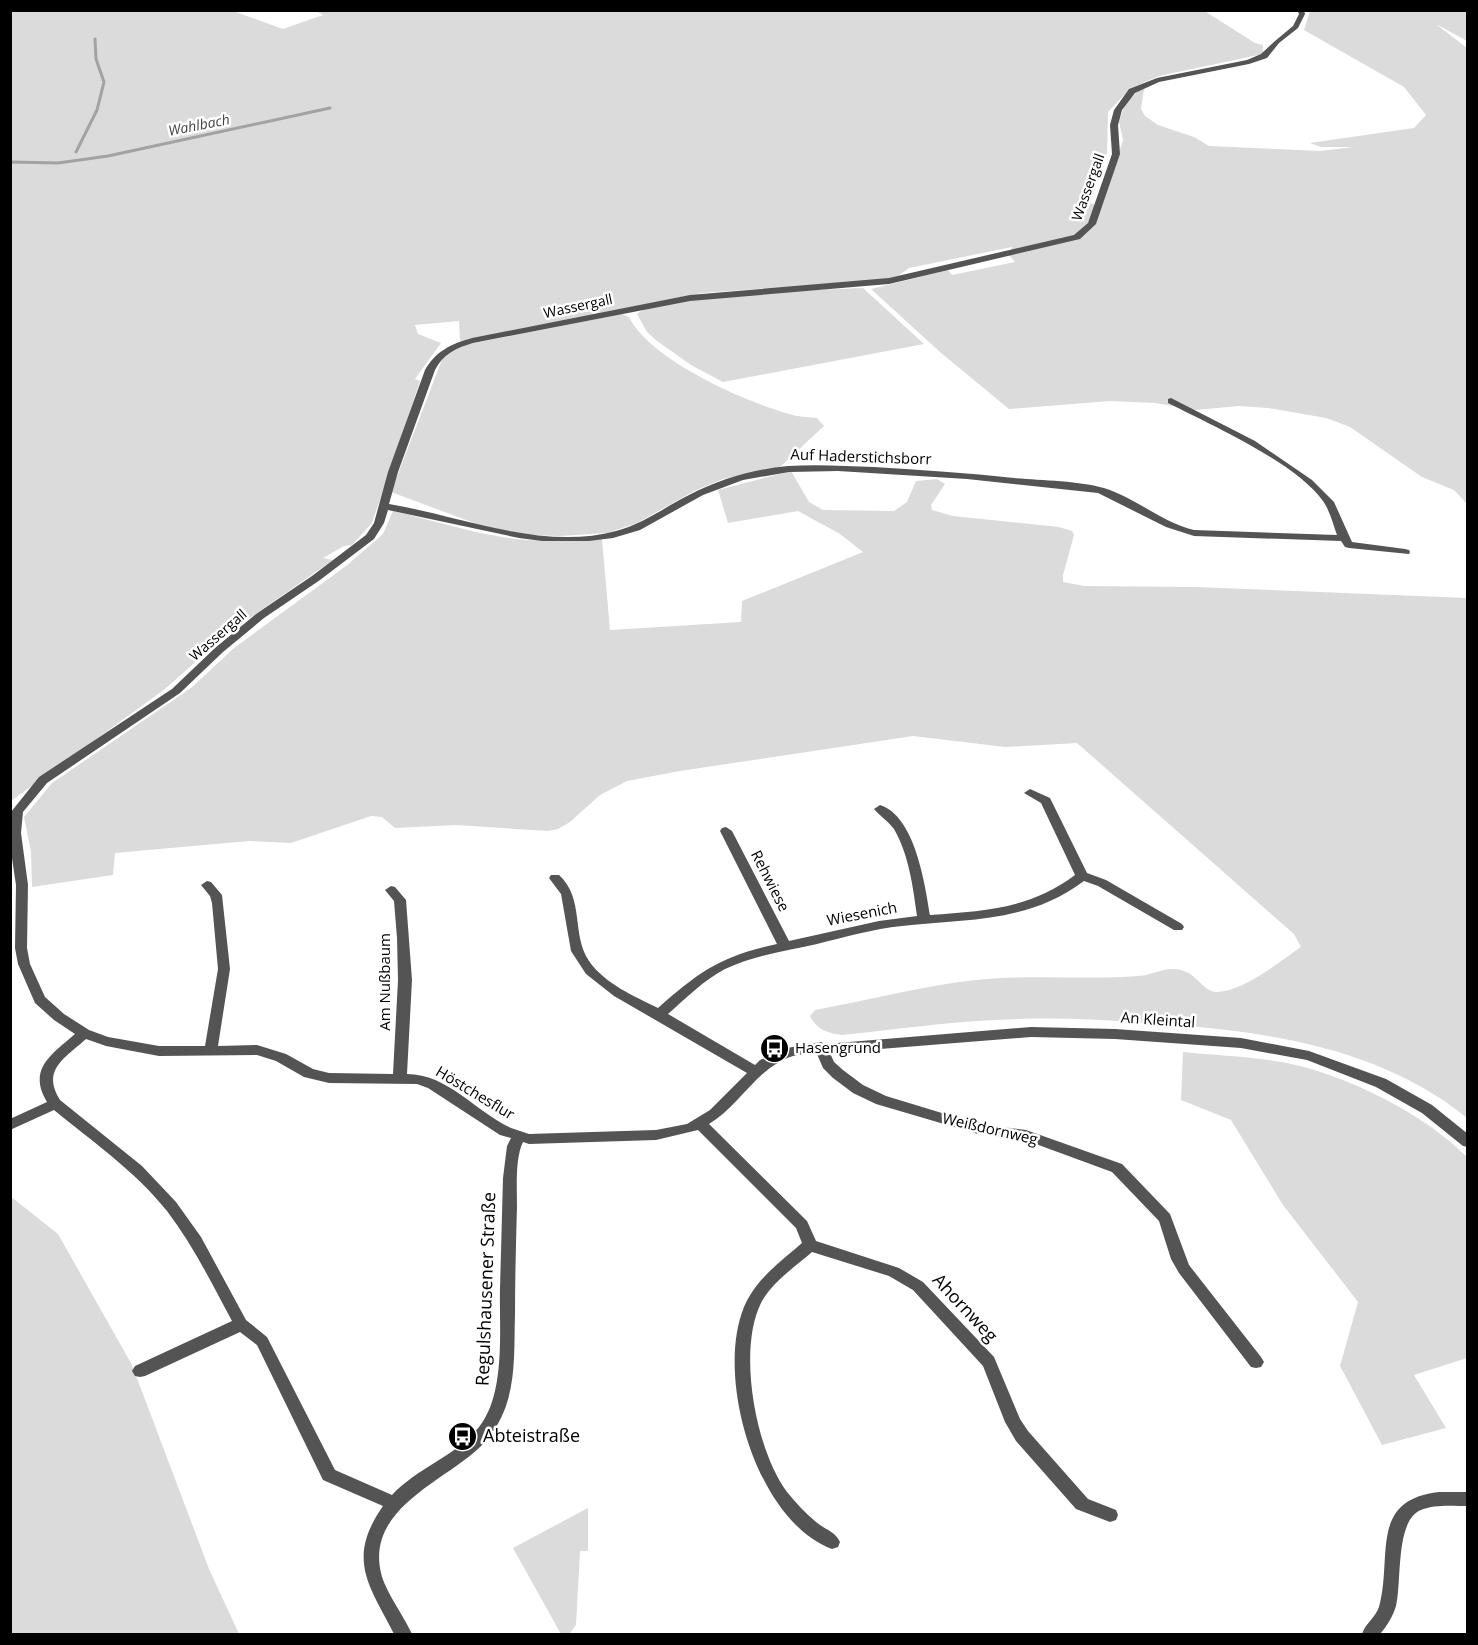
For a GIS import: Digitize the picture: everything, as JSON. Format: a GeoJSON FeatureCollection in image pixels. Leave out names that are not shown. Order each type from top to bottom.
{"type":"FeatureCollection","features":[{"type":"Feature","properties":{"kind":"street","name":"Wassergall"},"geometry":{"type":"LineString","coordinates":[[22,885],[15,823],[17,812],[43,780],[176,691],[219,650],[260,616],[351,552],[375,530],[430,370],[436,359],[453,346],[690,298],[889,281],[1077,237],[1092,224],[1116,154],[1114,125],[1118,110],[1132,91],[1157,80],[1250,62],[1264,56],[1296,27],[1302,14],[1300,10]]}},
{"type":"Feature","properties":{"kind":"street"},"geometry":{"type":"LineString","coordinates":[[1171,401],[1251,444],[1312,485],[1331,505],[1344,538]]}},
{"type":"Feature","properties":{"kind":"street","name":"Auf Haderstichsborr"},"geometry":{"type":"LineString","coordinates":[[383,506],[410,509],[492,531],[529,537],[566,539],[609,536],[643,524],[720,485],[774,470],[818,468],[905,472],[1100,490],[1126,500],[1165,525],[1194,533],[1344,538],[1348,545],[1355,547],[1406,552]]}},
{"type":"Feature","properties":{"kind":"street"},"geometry":{"type":"LineString","coordinates":[[1030,793],[1046,801],[1082,876],[1102,883],[1178,927]]}},
{"type":"Feature","properties":{"kind":"street"},"geometry":{"type":"LineString","coordinates":[[880,809],[893,818],[913,864],[924,920]]}},
{"type":"Feature","properties":{"kind":"street","name":"Rehwiese"},"geometry":{"type":"LineString","coordinates":[[726,831],[785,946]]}},
{"type":"Feature","properties":{"kind":"street","name":"Wiesenich"},"geometry":{"type":"LineString","coordinates":[[659,1015],[696,983],[719,968],[746,957],[872,927],[1016,910],[1054,895],[1082,876]]}},
{"type":"Feature","properties":{"kind":"street"},"geometry":{"type":"LineString","coordinates":[[555,878],[567,890],[572,934],[583,962],[609,986],[756,1072]]}},
{"type":"Feature","properties":{"kind":"street","name":"Höstchesflur"},"geometry":{"type":"LineString","coordinates":[[22,885],[21,948],[31,982],[40,1000],[59,1017],[84,1033],[131,1048],[159,1051],[257,1050],[270,1052],[309,1073],[329,1078],[352,1080],[400,1077],[417,1079],[432,1084],[493,1124],[519,1137],[544,1140],[679,1132],[700,1124],[715,1114],[756,1072],[782,1054],[821,1047]]}},
{"type":"Feature","properties":{"kind":"street"},"geometry":{"type":"LineString","coordinates":[[207,885],[216,895],[223,960],[221,992],[211,1050]]}},
{"type":"Feature","properties":{"kind":"street","name":"Am Nußbaum"},"geometry":{"type":"LineString","coordinates":[[391,890],[400,900],[405,980],[400,1077]]}},
{"type":"Feature","properties":{"kind":"street","name":"An Kleintal"},"geometry":{"type":"LineString","coordinates":[[821,1047],[991,1034],[1059,1032],[1241,1043],[1309,1056],[1381,1083],[1427,1109],[1467,1143]]}},
{"type":"Feature","properties":{"kind":"street"},"geometry":{"type":"LineString","coordinates":[[84,1033],[53,1063],[44,1077],[44,1086],[55,1104],[137,1170],[171,1206],[196,1241],[241,1324],[262,1341],[329,1475],[336,1480],[396,1504]]}},
{"type":"Feature","properties":{"kind":"street","name":"Weißdornweg"},"geometry":{"type":"LineString","coordinates":[[821,1047],[828,1065],[838,1074],[858,1089],[881,1100],[978,1129],[1026,1135],[1117,1167],[1165,1218],[1178,1259],[1184,1269],[1256,1362]]}},
{"type":"Feature","properties":{"kind":"street"},"geometry":{"type":"LineString","coordinates":[[10,1125],[55,1104]]}},
{"type":"Feature","properties":{"kind":"street"},"geometry":{"type":"LineString","coordinates":[[700,1124],[802,1225],[810,1245],[776,1275],[753,1304],[746,1323],[743,1361],[752,1431],[761,1463],[795,1516],[810,1530],[832,1542]]}},
{"type":"Feature","properties":{"kind":"street","name":"Regulshausener Straße"},"geometry":{"type":"LineString","coordinates":[[403,1635],[376,1585],[370,1565],[375,1535],[396,1504],[415,1484],[467,1449],[485,1430],[498,1405],[504,1385],[506,1365],[510,1178],[514,1146],[519,1137]]}},
{"type":"Feature","properties":{"kind":"street","name":"Ahornweg"},"geometry":{"type":"LineString","coordinates":[[810,1245],[894,1272],[918,1286],[989,1362],[1012,1422],[1022,1436],[1082,1504],[1110,1515]]}},
{"type":"Feature","properties":{"kind":"street"},"geometry":{"type":"LineString","coordinates":[[140,1371],[241,1324]]}},
{"type":"Feature","properties":{"kind":"street"},"geometry":{"type":"LineString","coordinates":[[1370,1635],[1387,1608],[1395,1556],[1396,1526],[1402,1513],[1412,1505],[1426,1501],[1467,1499]]}},
{"type":"Feature","properties":{"kind":"shaded area"},"geometry":{"type":"Polygon","coordinates":[[[314,10],[1203,10],[1255,43],[1263,45],[1263,54],[1159,76],[1131,88],[1108,112],[1107,153],[1090,203],[1102,207],[1123,140],[1119,122],[1125,104],[1139,90],[1144,89],[1141,109],[1145,116],[1158,125],[1194,137],[1209,146],[1320,151],[1354,147],[1321,147],[1310,143],[1414,128],[1426,115],[1404,87],[1304,30],[1310,11],[1467,11],[1467,41],[1436,24],[1467,48],[1467,504],[1454,490],[1422,477],[1350,427],[1326,418],[1268,408],[1239,406],[1196,410],[1155,403],[1110,401],[1009,409],[940,352],[871,289],[948,270],[952,275],[1015,262],[1009,255],[1012,247],[909,268],[898,276],[883,280],[702,293],[460,341],[459,321],[415,325],[418,334],[441,343],[415,379],[420,381],[372,523],[352,545],[344,546],[323,558],[333,560],[228,633],[165,689],[11,801],[10,11],[233,11],[283,29],[323,15],[314,10]]]}},
{"type":"Feature","properties":{"kind":"shaded area"},"geometry":{"type":"Polygon","coordinates":[[[863,288],[924,344],[723,382],[691,365],[657,341],[647,332],[637,314],[652,307],[677,301],[709,297],[863,288]]]}},
{"type":"Feature","properties":{"kind":"shaded area"},"geometry":{"type":"Polygon","coordinates":[[[622,314],[629,317],[640,333],[657,348],[700,377],[770,408],[796,416],[817,418],[824,426],[780,467],[723,479],[694,491],[637,523],[607,533],[530,535],[485,527],[391,492],[443,357],[459,346],[622,314]]]}},
{"type":"Feature","properties":{"kind":"shaded area"},"geometry":{"type":"Polygon","coordinates":[[[791,471],[809,502],[823,510],[894,511],[907,502],[916,481],[937,479],[945,484],[931,505],[932,510],[953,516],[1059,527],[1072,531],[1074,535],[1063,582],[1084,586],[1195,587],[1467,598],[1467,1118],[1432,1093],[1395,1073],[1355,1058],[1315,1046],[1231,1031],[1071,1019],[958,1022],[842,1035],[828,1032],[816,1025],[810,1016],[815,1010],[936,986],[997,978],[1119,977],[1179,969],[1192,975],[1211,991],[1217,992],[1238,987],[1250,981],[1301,947],[1294,934],[1077,743],[1005,747],[913,736],[627,781],[600,795],[570,822],[558,829],[548,831],[456,825],[395,828],[382,817],[371,816],[291,843],[249,841],[115,853],[113,875],[32,887],[31,852],[24,817],[52,783],[191,688],[234,648],[346,566],[383,534],[393,511],[511,538],[537,541],[602,539],[610,630],[741,622],[742,601],[863,552],[840,534],[798,511],[728,523],[718,490],[791,471]]]}},
{"type":"Feature","properties":{"kind":"shaded area"},"geometry":{"type":"Polygon","coordinates":[[[1183,1052],[1258,1059],[1321,1072],[1376,1094],[1402,1108],[1448,1140],[1467,1157],[1467,1358],[1414,1375],[1446,1428],[1382,1445],[1340,1366],[1358,1302],[1283,1205],[1231,1120],[1181,1100],[1183,1052]]]}},
{"type":"Feature","properties":{"kind":"shaded area"},"geometry":{"type":"Polygon","coordinates":[[[10,1196],[58,1234],[132,1365],[209,1569],[239,1634],[11,1634],[10,1196]]]}},
{"type":"Feature","properties":{"kind":"shaded area"},"geometry":{"type":"Polygon","coordinates":[[[588,1508],[588,1551],[580,1551],[576,1625],[569,1634],[561,1634],[513,1548],[588,1508]]]}},
{"type":"Feature","properties":{"kind":"waterway","name":"Wahlbach"},"geometry":{"type":"LineString","coordinates":[[76,152],[97,110],[104,82],[96,59],[95,39]]}},
{"type":"Feature","properties":{"kind":"waterway","name":"Wahlbach"},"geometry":{"type":"LineString","coordinates":[[10,162],[58,163],[108,156],[330,108]]}},
{"type":"Feature","properties":{"kind":"place","name":"Hasengrund"},"geometry":{"type":"Point","coordinates":[774,1048]}},
{"type":"Feature","properties":{"kind":"place","name":"Abteistraße"},"geometry":{"type":"Point","coordinates":[462,1436]}}]}
